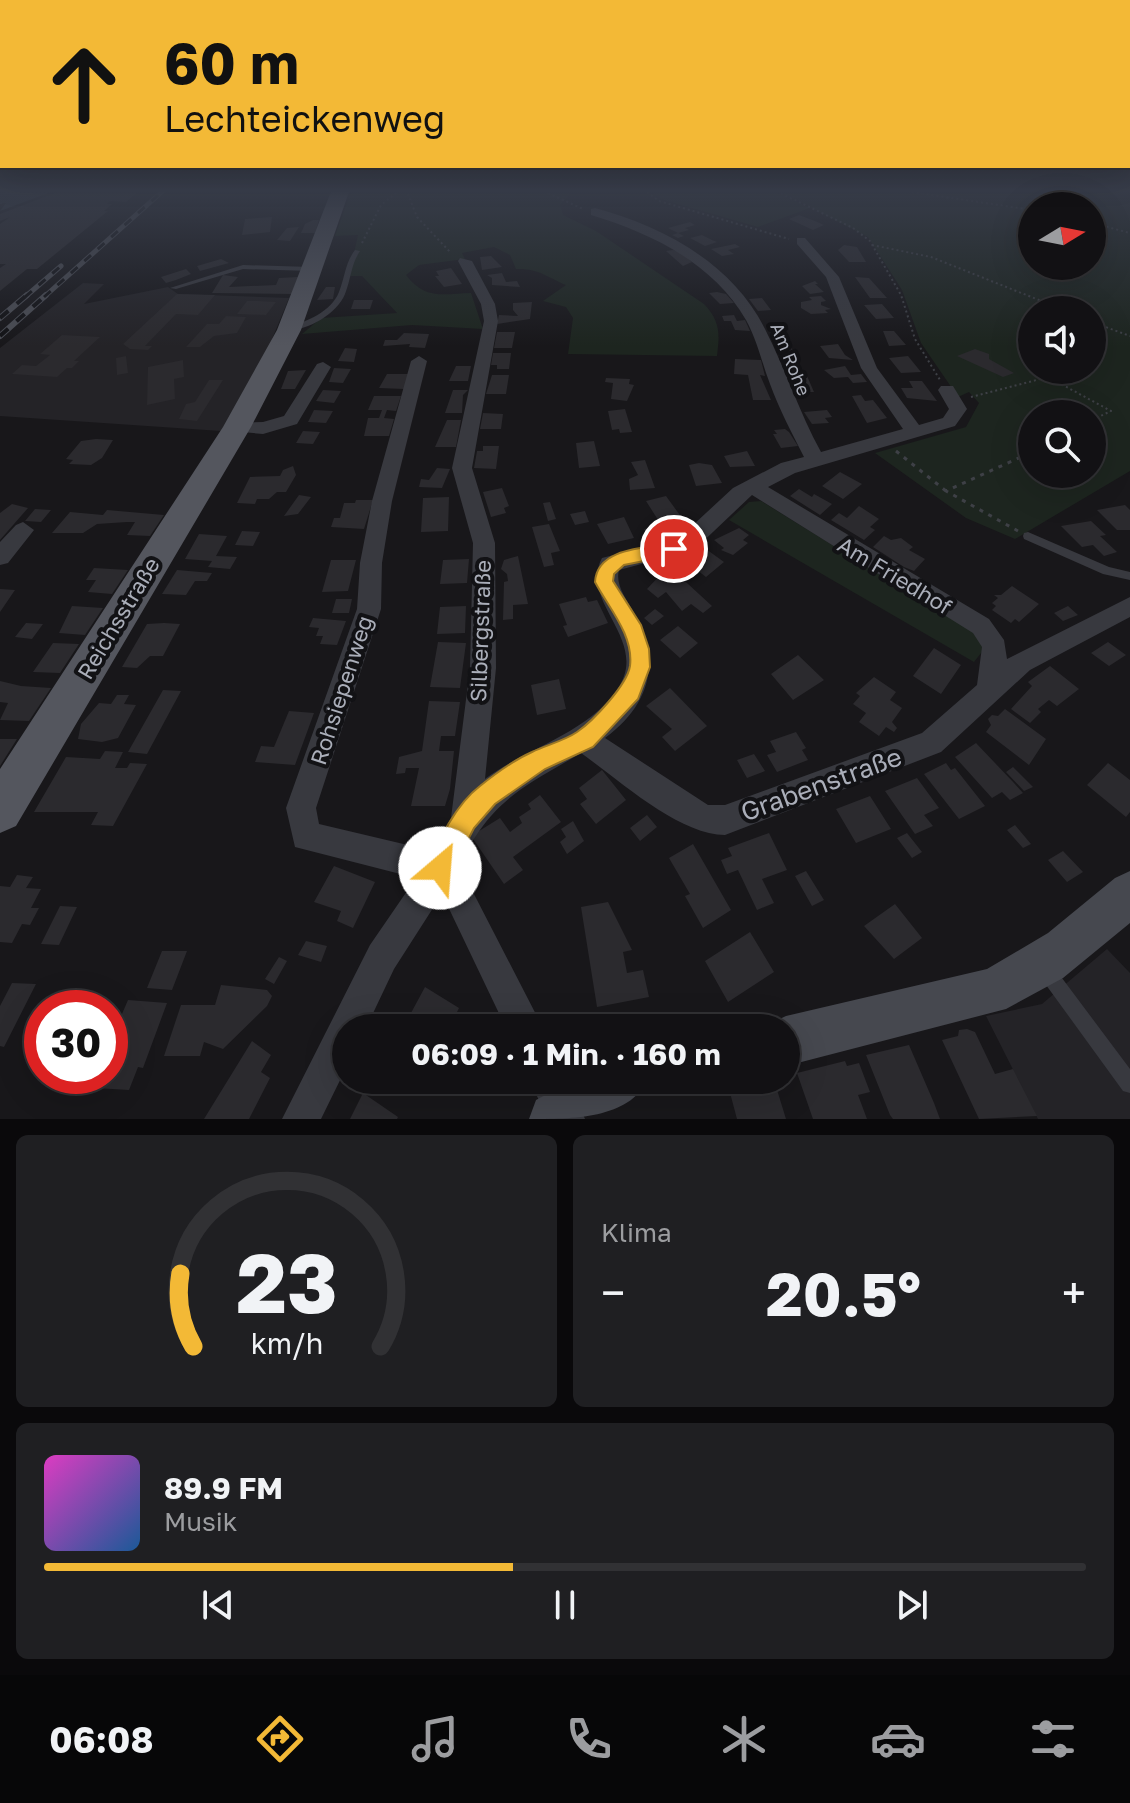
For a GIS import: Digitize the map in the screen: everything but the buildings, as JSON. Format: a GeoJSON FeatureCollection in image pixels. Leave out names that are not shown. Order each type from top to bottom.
{"type":"FeatureCollection","features":[{"type":"Feature","properties":{"kind":"main road","name":"Reichsstraße"},"geometry":{"type":"LineString","coordinates":[[0,810],[237,427],[289,330],[322,241]]}},
{"type":"Feature","properties":{"kind":"main road"},"geometry":{"type":"LineString","coordinates":[[800,1038],[989,992],[1042,966],[1085,934],[1130,893]]}},
{"type":"Feature","properties":{"kind":"main road"},"geometry":{"type":"LineString","coordinates":[[559,1108],[591,1094]]}},
{"type":"Feature","properties":{"kind":"street","name":"Am Rohe"},"geometry":{"type":"LineString","coordinates":[[669,241],[706,267],[738,299],[762,338],[783,395],[815,459]]}},
{"type":"Feature","properties":{"kind":"street"},"geometry":{"type":"LineString","coordinates":[[802,242],[834,273],[867,361],[894,409],[916,433]]}},
{"type":"Feature","properties":{"kind":"street","name":"Silbergstraße"},"geometry":{"type":"LineString","coordinates":[[465,261],[488,304],[491,321],[462,468],[484,543],[483,668],[466,819]]}},
{"type":"Feature","properties":{"kind":"street","name":"Rohsiepenweg"},"geometry":{"type":"LineString","coordinates":[[419,361],[382,501],[371,563],[369,609],[301,808],[306,836],[440,868]]}},
{"type":"Feature","properties":{"kind":"street"},"geometry":{"type":"LineString","coordinates":[[237,427],[263,428],[291,420],[323,367]]}},
{"type":"Feature","properties":{"kind":"street"},"geometry":{"type":"LineString","coordinates":[[354,1014],[383,955],[440,868],[466,819],[505,781],[537,761],[585,740],[630,692],[640,667],[634,631],[604,582],[605,571],[619,560],[661,553],[686,544],[752,486],[815,459],[949,422],[955,416],[952,397]]}},
{"type":"Feature","properties":{"kind":"street","name":"Am Friedhof"},"geometry":{"type":"LineString","coordinates":[[752,486],[981,626],[994,640],[996,648],[989,688]]}},
{"type":"Feature","properties":{"kind":"street"},"geometry":{"type":"LineString","coordinates":[[0,557],[23,530]]}},
{"type":"Feature","properties":{"kind":"street","name":"Grabenstraße"},"geometry":{"type":"LineString","coordinates":[[585,740],[696,815],[707,820],[725,820],[931,743],[1021,662],[1130,606]]}},
{"type":"Feature","properties":{"kind":"street"},"geometry":{"type":"LineString","coordinates":[[440,868],[453,882],[518,1014]]}},
{"type":"Feature","properties":{"kind":"street"},"geometry":{"type":"LineString","coordinates":[[301,1119],[332,1057]]}},
{"type":"Feature","properties":{"kind":"lane"},"geometry":{"type":"LineString","coordinates":[[289,330],[306,325],[338,301],[346,267],[357,251]]}},
{"type":"Feature","properties":{"kind":"lane"},"geometry":{"type":"LineString","coordinates":[[174,288],[243,267],[311,269]]}},
{"type":"Feature","properties":{"kind":"lane"},"geometry":{"type":"LineString","coordinates":[[1028,536],[1107,571],[1130,576]]}},
{"type":"Feature","properties":{"kind":"lane"},"geometry":{"type":"LineString","coordinates":[[1042,966],[1130,1084]]}},
{"type":"Feature","properties":{"kind":"path"},"geometry":{"type":"LineString","coordinates":[[357,251],[362,241]]}},
{"type":"Feature","properties":{"kind":"path"},"geometry":{"type":"LineString","coordinates":[[438,241],[465,261]]}},
{"type":"Feature","properties":{"kind":"path"},"geometry":{"type":"LineString","coordinates":[[868,241],[901,295],[915,339],[952,397],[1048,377],[1091,400]]}},
{"type":"Feature","properties":{"kind":"path"},"geometry":{"type":"LineString","coordinates":[[872,245],[931,257],[1029,296]]}},
{"type":"Feature","properties":{"kind":"path"},"geometry":{"type":"LineString","coordinates":[[1106,327],[1130,336]]}},
{"type":"Feature","properties":{"kind":"path"},"geometry":{"type":"LineString","coordinates":[[884,441],[946,491],[1028,536]]}},
{"type":"Feature","properties":{"kind":"path"},"geometry":{"type":"LineString","coordinates":[[946,491],[1018,458]]}},
{"type":"Feature","properties":{"kind":"shaded area"},"geometry":{"type":"Polygon","coordinates":[[[357,241],[611,241],[704,304],[718,328],[717,356],[568,354],[573,318],[566,307],[543,301],[566,285],[536,272],[516,269],[510,255],[494,247],[462,253],[465,259],[419,265],[406,275],[420,288],[435,294],[471,293],[483,329],[412,325],[302,334],[321,318],[397,313],[362,276],[349,276],[357,241]]]}},
{"type":"Feature","properties":{"kind":"shaded area"},"geometry":{"type":"Polygon","coordinates":[[[871,241],[1018,241],[1018,280],[1106,280],[1106,241],[1130,241],[1130,471],[1106,485],[1106,400],[1018,400],[1018,488],[1101,488],[1015,539],[966,518],[875,453],[966,427],[979,403],[969,392],[958,397],[921,343],[902,290],[871,241]]]}},
{"type":"Feature","properties":{"kind":"shaded area"},"geometry":{"type":"Polygon","coordinates":[[[83,283],[104,284],[84,304],[168,287],[178,294],[289,298],[263,361],[221,431],[0,416],[0,348],[83,283]]]}},
{"type":"Feature","properties":{"kind":"shaded area"},"geometry":{"type":"Polygon","coordinates":[[[761,501],[969,629],[988,644],[974,662],[729,520],[749,502],[761,501]]]}},
{"type":"Feature","properties":{"kind":"shaded area"},"geometry":{"type":"Polygon","coordinates":[[[1107,949],[1130,973],[1130,1119],[1038,1119],[986,1016],[1042,1004],[1107,949]]]}},
{"type":"Feature","properties":{"kind":"railway"},"geometry":{"type":"LineString","coordinates":[[44,297],[106,241]]}},
{"type":"Feature","properties":{"kind":"railway"},"geometry":{"type":"LineString","coordinates":[[25,297],[61,266]]}},
{"type":"Feature","properties":{"kind":"railway"},"geometry":{"type":"LineString","coordinates":[[0,318],[27,295]]}},
{"type":"Feature","properties":{"kind":"railway"},"geometry":{"type":"LineString","coordinates":[[0,336],[46,295]]}},
{"type":"Feature","properties":{"kind":"route"},"geometry":{"type":"LineString","coordinates":[[440,868],[466,819],[486,796],[537,761],[585,740],[630,692],[640,667],[639,649],[634,631],[604,582],[605,571],[610,564],[619,560],[674,549]]}}]}
